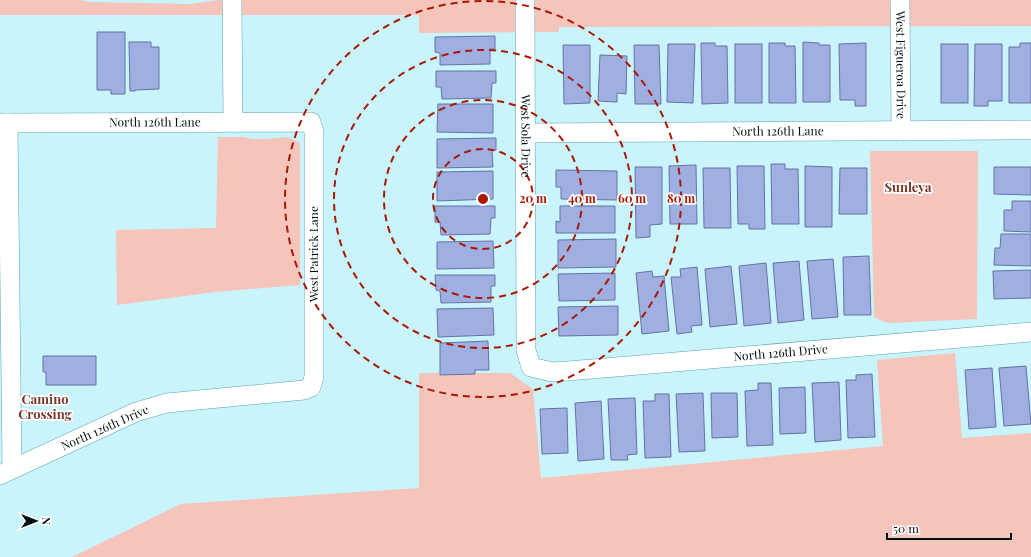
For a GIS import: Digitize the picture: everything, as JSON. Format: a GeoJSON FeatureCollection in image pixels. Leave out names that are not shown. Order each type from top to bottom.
{"type":"FeatureCollection","features":[{"type":"Feature","properties":{"kind":"street"},"geometry":{"type":"LineString","coordinates":[[232,0],[233,122]]}},
{"type":"Feature","properties":{"kind":"street","name":"West Sola Drive"},"geometry":{"type":"LineString","coordinates":[[525,0],[526,350],[531,367]]}},
{"type":"Feature","properties":{"kind":"street","name":"West Figueroa Drive"},"geometry":{"type":"LineString","coordinates":[[900,0],[901,131]]}},
{"type":"Feature","properties":{"kind":"street","name":"North 126th Lane"},"geometry":{"type":"LineString","coordinates":[[4,123],[311,122]]}},
{"type":"Feature","properties":{"kind":"street","name":"West Patrick Lane"},"geometry":{"type":"LineString","coordinates":[[311,122],[314,132],[314,377],[311,387]]}},
{"type":"Feature","properties":{"kind":"street"},"geometry":{"type":"LineString","coordinates":[[4,123],[6,472]]}},
{"type":"Feature","properties":{"kind":"street","name":"North 126th Lane"},"geometry":{"type":"LineString","coordinates":[[526,133],[1031,130]]}},
{"type":"Feature","properties":{"kind":"street","name":"North 126th Drive"},"geometry":{"type":"LineString","coordinates":[[531,367],[552,372],[568,371],[1031,332]]}},
{"type":"Feature","properties":{"kind":"street","name":"North 126th Drive"},"geometry":{"type":"LineString","coordinates":[[6,472],[136,412],[154,406],[167,403],[304,390],[311,387]]}},
{"type":"Feature","properties":{"kind":"shaded area"},"geometry":{"type":"Polygon","coordinates":[[[0,0],[79,0],[91,2],[190,4],[219,0],[1031,0],[1031,26],[559,27],[559,32],[419,33],[419,15],[0,15],[0,0]]]}},
{"type":"Feature","properties":{"kind":"shaded area"},"geometry":{"type":"Polygon","coordinates":[[[218,137],[268,139],[288,137],[300,143],[300,285],[215,292],[117,305],[116,230],[216,228],[218,137]]]}},
{"type":"Feature","properties":{"kind":"shaded area"},"geometry":{"type":"Polygon","coordinates":[[[870,151],[978,151],[977,319],[887,323],[874,317],[870,151]]]}},
{"type":"Feature","properties":{"kind":"shaded area"},"geometry":{"type":"Polygon","coordinates":[[[955,353],[962,438],[1031,433],[1031,557],[72,557],[181,504],[419,488],[419,373],[510,373],[533,389],[541,478],[883,446],[877,360],[955,353]]]}},
{"type":"Feature","properties":{"kind":"building"},"geometry":{"type":"Polygon","coordinates":[[[97,32],[125,32],[125,94],[111,94],[111,90],[97,90],[97,32]]]}},
{"type":"Feature","properties":{"kind":"building"},"geometry":{"type":"Polygon","coordinates":[[[495,36],[495,49],[490,49],[490,64],[440,65],[440,53],[435,52],[435,37],[495,36]]]}},
{"type":"Feature","properties":{"kind":"building"},"geometry":{"type":"Polygon","coordinates":[[[129,42],[151,42],[151,47],[159,47],[159,89],[130,91],[129,42]]]}},
{"type":"Feature","properties":{"kind":"building"},"geometry":{"type":"Polygon","coordinates":[[[803,42],[819,43],[819,45],[830,45],[830,102],[803,102],[803,42]]]}},
{"type":"Feature","properties":{"kind":"building"},"geometry":{"type":"Polygon","coordinates":[[[701,43],[715,43],[715,46],[727,46],[728,103],[702,104],[701,43]]]}},
{"type":"Feature","properties":{"kind":"building"},"geometry":{"type":"Polygon","coordinates":[[[769,43],[785,43],[785,46],[795,46],[796,103],[769,103],[769,43]]]}},
{"type":"Feature","properties":{"kind":"building"},"geometry":{"type":"Polygon","coordinates":[[[866,43],[866,106],[855,106],[855,100],[840,100],[839,44],[866,43]]]}},
{"type":"Feature","properties":{"kind":"building"},"geometry":{"type":"Polygon","coordinates":[[[1020,43],[1031,43],[1031,103],[1009,103],[1009,47],[1020,47],[1020,43]]]}},
{"type":"Feature","properties":{"kind":"building"},"geometry":{"type":"Polygon","coordinates":[[[668,44],[695,44],[693,103],[667,102],[668,44]]]}},
{"type":"Feature","properties":{"kind":"building"},"geometry":{"type":"Polygon","coordinates":[[[735,44],[762,44],[762,103],[735,103],[735,44]]]}},
{"type":"Feature","properties":{"kind":"building"},"geometry":{"type":"Polygon","coordinates":[[[941,44],[968,44],[968,103],[941,103],[941,44]]]}},
{"type":"Feature","properties":{"kind":"building"},"geometry":{"type":"Polygon","coordinates":[[[975,44],[1002,44],[1002,101],[988,101],[988,106],[974,106],[975,44]]]}},
{"type":"Feature","properties":{"kind":"building"},"geometry":{"type":"Polygon","coordinates":[[[563,45],[590,45],[590,103],[564,104],[563,45]]]}},
{"type":"Feature","properties":{"kind":"building"},"geometry":{"type":"Polygon","coordinates":[[[634,45],[659,45],[661,104],[635,104],[634,45]]]}},
{"type":"Feature","properties":{"kind":"building"},"geometry":{"type":"Polygon","coordinates":[[[600,55],[627,56],[626,94],[617,93],[617,102],[598,101],[600,55]]]}},
{"type":"Feature","properties":{"kind":"building"},"geometry":{"type":"Polygon","coordinates":[[[436,71],[496,71],[496,83],[492,83],[491,98],[442,99],[441,87],[436,87],[436,71]]]}},
{"type":"Feature","properties":{"kind":"building"},"geometry":{"type":"Polygon","coordinates":[[[438,104],[493,104],[493,133],[437,132],[438,104]]]}},
{"type":"Feature","properties":{"kind":"building"},"geometry":{"type":"Polygon","coordinates":[[[496,138],[496,150],[492,150],[493,167],[437,168],[437,139],[496,138]]]}},
{"type":"Feature","properties":{"kind":"building"},"geometry":{"type":"Polygon","coordinates":[[[771,164],[785,164],[785,169],[798,169],[799,224],[772,224],[771,164]]]}},
{"type":"Feature","properties":{"kind":"building"},"geometry":{"type":"Polygon","coordinates":[[[696,165],[697,224],[670,224],[669,166],[696,165]]]}},
{"type":"Feature","properties":{"kind":"building"},"geometry":{"type":"Polygon","coordinates":[[[737,166],[764,166],[765,229],[749,229],[749,224],[738,224],[737,166]]]}},
{"type":"Feature","properties":{"kind":"building"},"geometry":{"type":"Polygon","coordinates":[[[805,166],[832,167],[832,227],[805,227],[805,166]]]}},
{"type":"Feature","properties":{"kind":"building"},"geometry":{"type":"Polygon","coordinates":[[[635,167],[662,167],[662,224],[650,225],[650,237],[636,238],[635,167]]]}},
{"type":"Feature","properties":{"kind":"building"},"geometry":{"type":"Polygon","coordinates":[[[994,167],[1031,167],[1031,195],[994,194],[994,167]]]}},
{"type":"Feature","properties":{"kind":"building"},"geometry":{"type":"Polygon","coordinates":[[[703,168],[730,168],[731,228],[704,228],[703,168]]]}},
{"type":"Feature","properties":{"kind":"building"},"geometry":{"type":"Polygon","coordinates":[[[840,168],[867,168],[867,214],[839,214],[840,168]]]}},
{"type":"Feature","properties":{"kind":"building"},"geometry":{"type":"Polygon","coordinates":[[[556,170],[617,171],[617,200],[561,199],[561,187],[556,187],[556,170]]]}},
{"type":"Feature","properties":{"kind":"building"},"geometry":{"type":"Polygon","coordinates":[[[493,171],[493,199],[437,201],[437,172],[493,171]]]}},
{"type":"Feature","properties":{"kind":"building"},"geometry":{"type":"Polygon","coordinates":[[[1012,201],[1031,201],[1031,232],[1004,231],[1004,210],[1012,210],[1012,201]]]}},
{"type":"Feature","properties":{"kind":"building"},"geometry":{"type":"Polygon","coordinates":[[[435,206],[495,206],[495,218],[491,218],[490,234],[441,235],[440,222],[435,222],[435,206]]]}},
{"type":"Feature","properties":{"kind":"building"},"geometry":{"type":"Polygon","coordinates":[[[560,206],[615,206],[615,233],[556,233],[556,221],[560,222],[560,206]]]}},
{"type":"Feature","properties":{"kind":"building"},"geometry":{"type":"Polygon","coordinates":[[[1001,234],[1031,234],[1031,266],[994,265],[995,248],[1000,248],[1001,234]]]}},
{"type":"Feature","properties":{"kind":"building"},"geometry":{"type":"Polygon","coordinates":[[[616,239],[616,267],[558,268],[558,240],[616,239]]]}},
{"type":"Feature","properties":{"kind":"building"},"geometry":{"type":"Polygon","coordinates":[[[493,241],[494,268],[437,269],[437,242],[493,241]]]}},
{"type":"Feature","properties":{"kind":"building"},"geometry":{"type":"Polygon","coordinates":[[[869,256],[871,315],[844,315],[843,257],[869,256]]]}},
{"type":"Feature","properties":{"kind":"building"},"geometry":{"type":"Polygon","coordinates":[[[833,259],[838,317],[812,319],[807,261],[833,259]]]}},
{"type":"Feature","properties":{"kind":"building"},"geometry":{"type":"Polygon","coordinates":[[[799,261],[804,320],[778,323],[773,263],[799,261]]]}},
{"type":"Feature","properties":{"kind":"building"},"geometry":{"type":"Polygon","coordinates":[[[766,263],[771,323],[744,326],[739,266],[766,263]]]}},
{"type":"Feature","properties":{"kind":"building"},"geometry":{"type":"Polygon","coordinates":[[[731,266],[737,324],[710,327],[705,269],[731,266]]]}},
{"type":"Feature","properties":{"kind":"building"},"geometry":{"type":"Polygon","coordinates":[[[697,267],[702,325],[691,326],[692,332],[677,334],[671,277],[681,277],[680,269],[697,267]]]}},
{"type":"Feature","properties":{"kind":"building"},"geometry":{"type":"Polygon","coordinates":[[[1031,270],[1031,298],[994,299],[993,271],[1031,270]]]}},
{"type":"Feature","properties":{"kind":"building"},"geometry":{"type":"Polygon","coordinates":[[[652,271],[653,277],[664,276],[669,331],[642,334],[636,273],[652,271]]]}},
{"type":"Feature","properties":{"kind":"building"},"geometry":{"type":"Polygon","coordinates":[[[615,273],[615,300],[559,301],[558,274],[615,273]]]}},
{"type":"Feature","properties":{"kind":"building"},"geometry":{"type":"Polygon","coordinates":[[[435,275],[495,275],[495,286],[491,286],[491,302],[441,303],[440,291],[436,290],[435,275]]]}},
{"type":"Feature","properties":{"kind":"building"},"geometry":{"type":"Polygon","coordinates":[[[618,306],[618,335],[559,336],[558,307],[618,306]]]}},
{"type":"Feature","properties":{"kind":"building"},"geometry":{"type":"Polygon","coordinates":[[[493,308],[494,335],[438,337],[437,309],[493,308]]]}},
{"type":"Feature","properties":{"kind":"building"},"geometry":{"type":"Polygon","coordinates":[[[488,341],[489,370],[475,370],[475,374],[440,375],[440,343],[488,341]]]}},
{"type":"Feature","properties":{"kind":"building"},"geometry":{"type":"Polygon","coordinates":[[[43,356],[96,356],[96,385],[46,385],[46,372],[43,372],[43,356]]]}},
{"type":"Feature","properties":{"kind":"building"},"geometry":{"type":"Polygon","coordinates":[[[1026,366],[1031,424],[1004,426],[999,368],[1026,366]]]}},
{"type":"Feature","properties":{"kind":"building"},"geometry":{"type":"Polygon","coordinates":[[[992,368],[996,427],[969,429],[965,370],[992,368]]]}},
{"type":"Feature","properties":{"kind":"building"},"geometry":{"type":"Polygon","coordinates":[[[872,374],[875,437],[848,438],[846,380],[856,380],[856,375],[872,374]]]}},
{"type":"Feature","properties":{"kind":"building"},"geometry":{"type":"Polygon","coordinates":[[[839,382],[841,440],[815,442],[812,383],[839,382]]]}},
{"type":"Feature","properties":{"kind":"building"},"geometry":{"type":"Polygon","coordinates":[[[758,383],[771,383],[773,445],[747,446],[745,391],[758,390],[758,383]]]}},
{"type":"Feature","properties":{"kind":"building"},"geometry":{"type":"Polygon","coordinates":[[[805,387],[806,433],[780,434],[779,388],[805,387]]]}},
{"type":"Feature","properties":{"kind":"building"},"geometry":{"type":"Polygon","coordinates":[[[703,393],[705,451],[679,452],[676,394],[703,393]]]}},
{"type":"Feature","properties":{"kind":"building"},"geometry":{"type":"Polygon","coordinates":[[[711,393],[737,393],[738,437],[712,438],[711,393]]]}},
{"type":"Feature","properties":{"kind":"building"},"geometry":{"type":"Polygon","coordinates":[[[655,394],[669,394],[671,457],[645,458],[643,401],[655,401],[655,394]]]}},
{"type":"Feature","properties":{"kind":"building"},"geometry":{"type":"Polygon","coordinates":[[[635,398],[637,454],[627,455],[628,460],[611,460],[608,399],[635,398]]]}},
{"type":"Feature","properties":{"kind":"building"},"geometry":{"type":"Polygon","coordinates":[[[601,401],[604,459],[578,461],[575,403],[601,401]]]}},
{"type":"Feature","properties":{"kind":"building"},"geometry":{"type":"Polygon","coordinates":[[[567,408],[568,453],[542,454],[540,409],[567,408]]]}},
{"type":"Feature","properties":{"kind":"district","name":"Sunleya"},"geometry":{"type":"Point","coordinates":[908,187]}},
{"type":"Feature","properties":{"kind":"district","name":"Camino Crossing"},"geometry":{"type":"Point","coordinates":[45,406]}}]}
